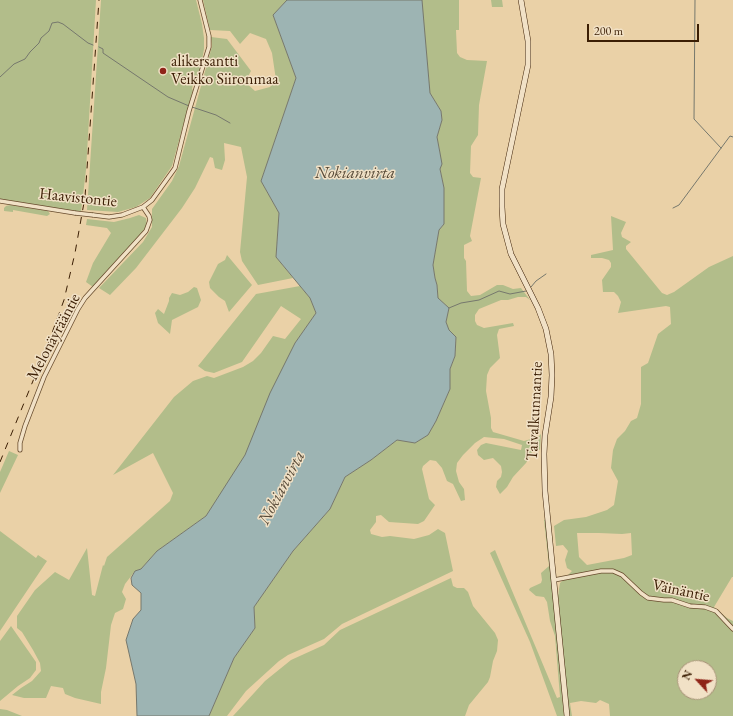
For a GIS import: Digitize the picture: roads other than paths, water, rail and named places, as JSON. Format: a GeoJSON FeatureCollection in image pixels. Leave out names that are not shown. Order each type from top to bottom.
{"type":"FeatureCollection","features":[{"type":"Feature","properties":{"kind":"street","name":"Haavistontie"},"geometry":{"type":"LineString","coordinates":[[0,201],[109,217],[122,215],[143,207],[152,200],[175,168],[190,111],[206,61],[209,47],[209,36],[200,0]]}},
{"type":"Feature","properties":{"kind":"street","name":"Taivalkunnantie"},"geometry":{"type":"LineString","coordinates":[[521,0],[528,41],[528,65],[526,82],[502,189],[503,224],[511,254],[538,308],[546,329],[551,354],[551,397],[545,435],[544,454],[545,491],[567,716]]}},
{"type":"Feature","properties":{"kind":"street","name":"Melonäyrääntie"},"geometry":{"type":"LineString","coordinates":[[20,450],[20,443],[25,426],[44,377],[78,309],[146,231],[150,220],[143,207]]}},
{"type":"Feature","properties":{"kind":"street","name":"Väinäntie"},"geometry":{"type":"LineString","coordinates":[[554,580],[601,571],[613,571],[622,575],[648,598],[672,600],[690,606],[705,607],[716,611],[733,629]]}},
{"type":"Feature","properties":{"kind":"water","name":"Nokianvirta"},"geometry":{"type":"Polygon","coordinates":[[[287,0],[422,0],[430,93],[441,111],[442,120],[437,137],[442,164],[440,169],[444,188],[444,224],[439,230],[433,265],[438,298],[449,308],[446,322],[449,330],[456,337],[455,356],[450,369],[450,389],[428,435],[415,443],[397,440],[371,460],[345,477],[330,509],[293,551],[254,607],[255,628],[234,658],[209,716],[137,716],[136,684],[126,640],[133,619],[141,610],[141,593],[132,585],[131,578],[135,571],[141,569],[157,551],[206,516],[245,455],[270,393],[295,343],[316,313],[310,298],[276,257],[279,213],[261,181],[296,78],[273,15],[287,0]]]}},
{"type":"Feature","properties":{"kind":"waterway"},"geometry":{"type":"LineString","coordinates":[[695,0],[694,119],[721,148]]}},
{"type":"Feature","properties":{"kind":"waterway"},"geometry":{"type":"LineString","coordinates":[[0,77],[14,64],[25,59],[39,43],[41,38],[49,31],[52,23],[58,22],[63,24],[88,43],[93,45]]}},
{"type":"Feature","properties":{"kind":"waterway"},"geometry":{"type":"LineString","coordinates":[[99,47],[103,49],[103,53],[168,97],[189,106]]}},
{"type":"Feature","properties":{"kind":"waterway"},"geometry":{"type":"LineString","coordinates":[[192,107],[216,115],[230,123]]}},
{"type":"Feature","properties":{"kind":"waterway"},"geometry":{"type":"LineString","coordinates":[[673,208],[679,205],[730,136],[733,137]]}},
{"type":"Feature","properties":{"kind":"waterway"},"geometry":{"type":"LineString","coordinates":[[531,287],[536,281],[546,274]]}},
{"type":"Feature","properties":{"kind":"waterway"},"geometry":{"type":"LineString","coordinates":[[449,308],[461,303],[479,300],[499,291],[510,294],[526,291]]}},
{"type":"Feature","properties":{"kind":"railway"},"geometry":{"type":"LineString","coordinates":[[0,462],[48,344],[64,300],[75,253],[85,197],[99,0]]}},
{"type":"Feature","properties":{"kind":"place","name":"alikersantti Veikko Siironmaa"},"geometry":{"type":"Point","coordinates":[163,71]}}]}
